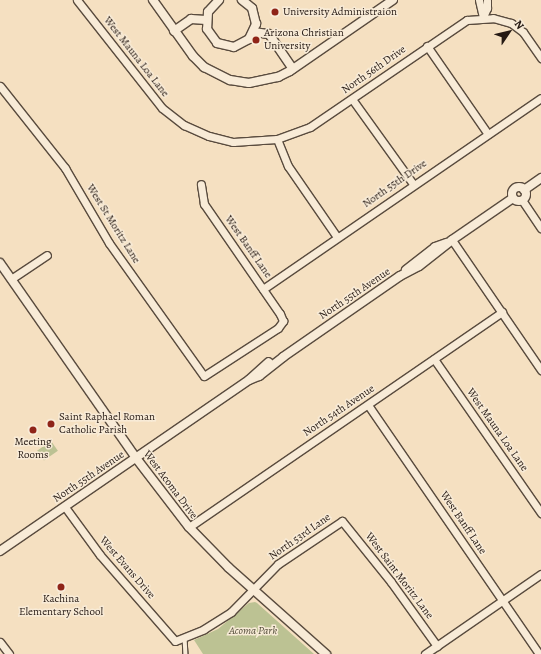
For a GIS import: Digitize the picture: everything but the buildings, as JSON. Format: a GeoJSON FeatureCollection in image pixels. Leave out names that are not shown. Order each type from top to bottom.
{"type":"FeatureCollection","features":[{"type":"Feature","properties":{"kind":"street","name":"West Mauna Loa Lane"},"geometry":{"type":"LineString","coordinates":[[78,0],[145,89],[162,108],[184,125],[209,136],[233,142],[277,139]]}},
{"type":"Feature","properties":{"kind":"street"},"geometry":{"type":"LineString","coordinates":[[153,0],[174,31],[204,67],[230,80],[249,83],[278,77],[293,69],[393,0]]}},
{"type":"Feature","properties":{"kind":"street"},"geometry":{"type":"LineString","coordinates":[[220,0],[208,12],[206,20],[211,37],[225,46],[242,44],[254,32],[255,15],[252,8],[242,0]]}},
{"type":"Feature","properties":{"kind":"street"},"geometry":{"type":"LineString","coordinates":[[479,0],[483,17]]}},
{"type":"Feature","properties":{"kind":"street"},"geometry":{"type":"LineString","coordinates":[[483,17],[488,8],[487,0]]}},
{"type":"Feature","properties":{"kind":"street","name":"North 56th Drive"},"geometry":{"type":"LineString","coordinates":[[277,139],[310,127],[467,20],[483,17]]}},
{"type":"Feature","properties":{"kind":"street"},"geometry":{"type":"LineString","coordinates":[[483,17],[511,23],[523,32],[541,58]]}},
{"type":"Feature","properties":{"kind":"street"},"geometry":{"type":"LineString","coordinates":[[174,31],[191,19],[206,20]]}},
{"type":"Feature","properties":{"kind":"street"},"geometry":{"type":"LineString","coordinates":[[254,32],[269,34],[293,69]]}},
{"type":"Feature","properties":{"kind":"street"},"geometry":{"type":"LineString","coordinates":[[427,46],[488,134]]}},
{"type":"Feature","properties":{"kind":"street","name":"West St Moritz Lane"},"geometry":{"type":"LineString","coordinates":[[0,86],[65,168],[109,243],[204,376],[278,328],[283,321]]}},
{"type":"Feature","properties":{"kind":"street","name":"North 55th Drive"},"geometry":{"type":"LineString","coordinates":[[263,289],[413,184],[541,98]]}},
{"type":"Feature","properties":{"kind":"street"},"geometry":{"type":"LineString","coordinates":[[352,99],[413,184]]}},
{"type":"Feature","properties":{"kind":"street"},"geometry":{"type":"LineString","coordinates":[[277,139],[288,166],[337,237]]}},
{"type":"Feature","properties":{"kind":"street","name":"North 55th Avenue"},"geometry":{"type":"LineString","coordinates":[[0,551],[249,380],[259,376],[283,357],[400,276],[420,258],[518,199],[514,189],[519,187],[524,190],[541,178]]}},
{"type":"Feature","properties":{"kind":"street","name":"West Banff Lane"},"geometry":{"type":"LineString","coordinates":[[201,184],[204,204],[263,289],[283,321]]}},
{"type":"Feature","properties":{"kind":"street"},"geometry":{"type":"LineString","coordinates":[[524,190],[525,195],[518,199],[541,228]]}},
{"type":"Feature","properties":{"kind":"street"},"geometry":{"type":"LineString","coordinates":[[452,240],[541,370]]}},
{"type":"Feature","properties":{"kind":"street"},"geometry":{"type":"LineString","coordinates":[[11,279],[47,255]]}},
{"type":"Feature","properties":{"kind":"street","name":"West Acoma Drive"},"geometry":{"type":"LineString","coordinates":[[0,263],[136,458],[189,528],[253,589],[326,654]]}},
{"type":"Feature","properties":{"kind":"street","name":"North 54th Avenue"},"geometry":{"type":"LineString","coordinates":[[189,528],[502,312]]}},
{"type":"Feature","properties":{"kind":"street","name":"West Mauna Loa Lane"},"geometry":{"type":"LineString","coordinates":[[434,359],[541,513]]}},
{"type":"Feature","properties":{"kind":"street","name":"West Banff Lane"},"geometry":{"type":"LineString","coordinates":[[368,405],[539,654]]}},
{"type":"Feature","properties":{"kind":"street","name":"West Evans Drive"},"geometry":{"type":"LineString","coordinates":[[65,507],[100,555],[175,641]]}},
{"type":"Feature","properties":{"kind":"street","name":"North 53rd Lane"},"geometry":{"type":"LineString","coordinates":[[175,641],[204,629],[231,612],[278,564],[342,521]]}},
{"type":"Feature","properties":{"kind":"street","name":"West Saint Moritz Lane"},"geometry":{"type":"LineString","coordinates":[[342,521],[391,582],[437,646]]}},
{"type":"Feature","properties":{"kind":"street"},"geometry":{"type":"LineString","coordinates":[[425,654],[541,574]]}},
{"type":"Feature","properties":{"kind":"street"},"geometry":{"type":"LineString","coordinates":[[0,642],[9,654]]}},
{"type":"Feature","properties":{"kind":"lane"},"geometry":{"type":"LineString","coordinates":[[184,637],[186,654]]}},
{"type":"Feature","properties":{"kind":"green space"},"geometry":{"type":"Polygon","coordinates":[[[51,441],[58,451],[44,461],[37,451],[51,441]]]}},
{"type":"Feature","properties":{"kind":"green space","name":"Acoma Park"},"geometry":{"type":"Polygon","coordinates":[[[255,602],[314,654],[203,654],[194,640],[218,629],[249,603],[255,602]]]}},
{"type":"Feature","properties":{"kind":"place","name":"University Administraion"},"geometry":{"type":"Point","coordinates":[275,12]}},
{"type":"Feature","properties":{"kind":"place","name":"Arizona Christian University"},"geometry":{"type":"Point","coordinates":[256,40]}},
{"type":"Feature","properties":{"kind":"place","name":"Saint Raphael Roman Catholic Parish"},"geometry":{"type":"Point","coordinates":[51,424]}},
{"type":"Feature","properties":{"kind":"place","name":"Meeting Rooms"},"geometry":{"type":"Point","coordinates":[33,430]}},
{"type":"Feature","properties":{"kind":"place","name":"Kachina Elementary School"},"geometry":{"type":"Point","coordinates":[61,587]}}]}
